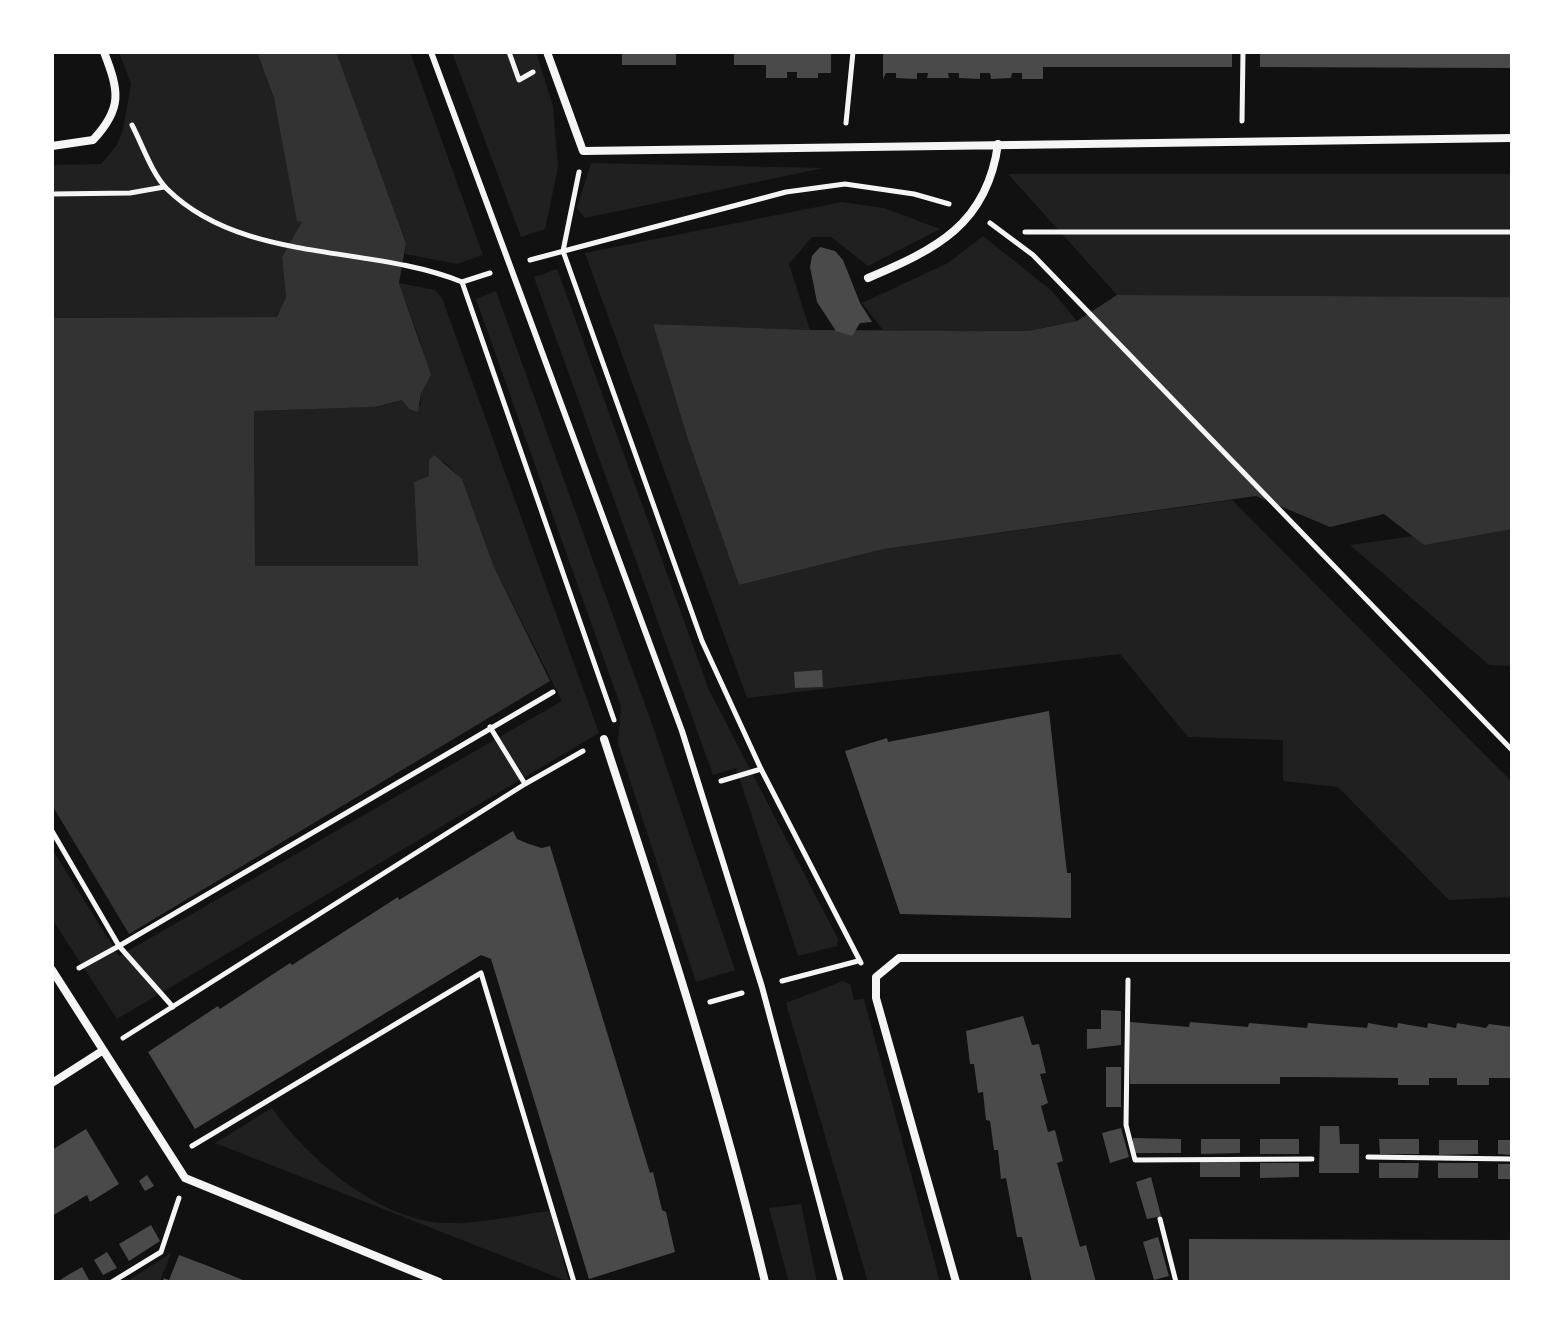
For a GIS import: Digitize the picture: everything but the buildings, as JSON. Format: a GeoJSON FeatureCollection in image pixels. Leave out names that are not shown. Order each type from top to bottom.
{"type":"FeatureCollection","features":[{"type":"Feature","properties":{"kind":"street"},"geometry":{"type":"LineString","coordinates":[[52,146],[93,140],[113,115],[117,96],[104,52]]}},
{"type":"Feature","properties":{"kind":"street"},"geometry":{"type":"LineString","coordinates":[[547,52],[583,151],[1512,138]]}},
{"type":"Feature","properties":{"kind":"street"},"geometry":{"type":"LineString","coordinates":[[868,278],[919,257],[958,230],[973,213],[994,175],[998,144]]}},
{"type":"Feature","properties":{"kind":"street"},"geometry":{"type":"LineString","coordinates":[[604,739],[690,1008],[743,1188],[764,1282]]}},
{"type":"Feature","properties":{"kind":"street"},"geometry":{"type":"LineString","coordinates":[[956,1282],[876,998],[876,977],[884,967],[899,958],[1512,958]]}},
{"type":"Feature","properties":{"kind":"street"},"geometry":{"type":"LineString","coordinates":[[52,970],[185,1178],[439,1282]]}},
{"type":"Feature","properties":{"kind":"street"},"geometry":{"type":"LineString","coordinates":[[52,1083],[102,1051]]}},
{"type":"Feature","properties":{"kind":"lane"},"geometry":{"type":"LineString","coordinates":[[431,52],[682,731],[762,987],[841,1282]]}},
{"type":"Feature","properties":{"kind":"path"},"geometry":{"type":"LineString","coordinates":[[509,52],[519,80],[534,72]]}},
{"type":"Feature","properties":{"kind":"path"},"geometry":{"type":"LineString","coordinates":[[845,184],[844,146],[853,52]]}},
{"type":"Feature","properties":{"kind":"path"},"geometry":{"type":"LineString","coordinates":[[1242,142],[1243,52]]}},
{"type":"Feature","properties":{"kind":"path"},"geometry":{"type":"LineString","coordinates":[[117,96],[164,187],[198,215],[260,238],[433,270],[462,282],[563,251],[786,192],[845,184],[914,194],[973,213],[1017,242],[1056,279],[1355,592],[1512,750]]}},
{"type":"Feature","properties":{"kind":"path"},"geometry":{"type":"LineString","coordinates":[[583,151],[563,251],[702,641],[761,769],[859,960]]}},
{"type":"Feature","properties":{"kind":"path"},"geometry":{"type":"LineString","coordinates":[[52,194],[130,193],[164,187]]}},
{"type":"Feature","properties":{"kind":"path"},"geometry":{"type":"LineString","coordinates":[[1025,232],[1512,232]]}},
{"type":"Feature","properties":{"kind":"path"},"geometry":{"type":"LineString","coordinates":[[102,1051],[525,784],[604,739],[615,718],[462,282]]}},
{"type":"Feature","properties":{"kind":"path"},"geometry":{"type":"LineString","coordinates":[[59,980],[553,692]]}},
{"type":"Feature","properties":{"kind":"path"},"geometry":{"type":"LineString","coordinates":[[490,727],[525,784]]}},
{"type":"Feature","properties":{"kind":"path"},"geometry":{"type":"LineString","coordinates":[[721,781],[761,769]]}},
{"type":"Feature","properties":{"kind":"path"},"geometry":{"type":"LineString","coordinates":[[52,831],[119,946],[173,1007]]}},
{"type":"Feature","properties":{"kind":"path"},"geometry":{"type":"LineString","coordinates":[[1129,959],[1126,1125],[1135,1160],[1312,1159]]}},
{"type":"Feature","properties":{"kind":"path"},"geometry":{"type":"LineString","coordinates":[[171,1159],[481,973],[574,1282]]}},
{"type":"Feature","properties":{"kind":"path"},"geometry":{"type":"LineString","coordinates":[[1368,1157],[1512,1159]]}},
{"type":"Feature","properties":{"kind":"path"},"geometry":{"type":"LineString","coordinates":[[112,1282],[161,1252],[185,1178]]}},
{"type":"Feature","properties":{"kind":"path"},"geometry":{"type":"LineString","coordinates":[[1160,1219],[1176,1282]]}},
{"type":"Feature","properties":{"kind":"shaded area"},"geometry":{"type":"Polygon","coordinates":[[[119,52],[257,52],[274,98],[303,222],[282,257],[286,297],[277,317],[52,318],[52,165],[101,164],[117,145],[123,130],[131,84],[119,52]]]}},
{"type":"Feature","properties":{"kind":"shaded area"},"geometry":{"type":"Polygon","coordinates":[[[257,52],[336,52],[406,243],[399,283],[431,375],[421,393],[418,412],[409,409],[402,400],[375,407],[254,411],[255,566],[418,566],[414,482],[429,476],[429,460],[434,455],[462,479],[494,567],[550,681],[129,934],[52,805],[52,318],[277,317],[286,297],[282,257],[302,222],[297,221],[274,98],[257,52]]]}},
{"type":"Feature","properties":{"kind":"shaded area"},"geometry":{"type":"Polygon","coordinates":[[[335,52],[410,52],[483,255],[457,264],[405,254],[406,242],[335,52]]]}},
{"type":"Feature","properties":{"kind":"shaded area"},"geometry":{"type":"Polygon","coordinates":[[[452,52],[536,52],[553,106],[558,168],[545,229],[521,237],[452,52]]]}},
{"type":"Feature","properties":{"kind":"shaded area"},"geometry":{"type":"Polygon","coordinates":[[[591,163],[824,168],[585,218],[577,208],[591,163]]]}},
{"type":"Feature","properties":{"kind":"shaded area"},"geometry":{"type":"Polygon","coordinates":[[[1008,174],[1512,174],[1512,297],[1117,295],[1008,174]]]}},
{"type":"Feature","properties":{"kind":"shaded area"},"geometry":{"type":"Polygon","coordinates":[[[842,202],[884,208],[940,229],[868,266],[831,237],[812,237],[789,264],[810,330],[653,324],[688,440],[739,585],[884,549],[1232,500],[1512,782],[1512,897],[1449,900],[1338,787],[1283,781],[1283,740],[1188,737],[1120,654],[747,698],[585,253],[842,202]]]}},
{"type":"Feature","properties":{"kind":"shaded area"},"geometry":{"type":"Polygon","coordinates":[[[983,236],[1052,291],[1077,321],[1028,331],[883,330],[862,303],[948,263],[983,236]]]}},
{"type":"Feature","properties":{"kind":"shaded area"},"geometry":{"type":"Polygon","coordinates":[[[557,269],[709,690],[838,939],[837,946],[798,956],[736,768],[713,775],[534,277],[557,269]]]}},
{"type":"Feature","properties":{"kind":"shaded area"},"geometry":{"type":"Polygon","coordinates":[[[399,283],[435,290],[442,298],[599,733],[117,1019],[52,919],[52,849],[119,956],[562,701],[494,567],[462,479],[444,462],[429,460],[429,476],[414,483],[418,566],[255,567],[254,411],[375,407],[402,400],[421,406],[421,344],[399,283]]]}},
{"type":"Feature","properties":{"kind":"shaded area"},"geometry":{"type":"Polygon","coordinates":[[[496,291],[653,727],[735,970],[696,982],[618,744],[621,707],[476,299],[496,291]]]}},
{"type":"Feature","properties":{"kind":"shaded area"},"geometry":{"type":"Polygon","coordinates":[[[1117,295],[1512,297],[1512,529],[1424,545],[1384,514],[1330,527],[1256,496],[884,549],[739,585],[688,440],[653,324],[810,330],[1028,331],[1077,321],[1117,295]]]}},
{"type":"Feature","properties":{"kind":"shaded area"},"geometry":{"type":"Polygon","coordinates":[[[1512,522],[1512,666],[1489,665],[1350,545],[1512,522]]]}},
{"type":"Feature","properties":{"kind":"shaded area"},"geometry":{"type":"Polygon","coordinates":[[[843,981],[850,984],[854,1000],[864,999],[940,1282],[868,1282],[786,1003],[843,981]]]}},
{"type":"Feature","properties":{"kind":"shaded area"},"geometry":{"type":"Polygon","coordinates":[[[272,1108],[287,1128],[325,1166],[347,1184],[396,1211],[421,1220],[459,1223],[550,1211],[569,1282],[215,1143],[272,1108]]]}},
{"type":"Feature","properties":{"kind":"shaded area"},"geometry":{"type":"Polygon","coordinates":[[[801,1204],[817,1282],[789,1282],[769,1208],[801,1204]]]}},
{"type":"Feature","properties":{"kind":"shaded area"},"geometry":{"type":"Polygon","coordinates":[[[171,1253],[160,1282],[126,1282],[171,1253]]]}}]}
